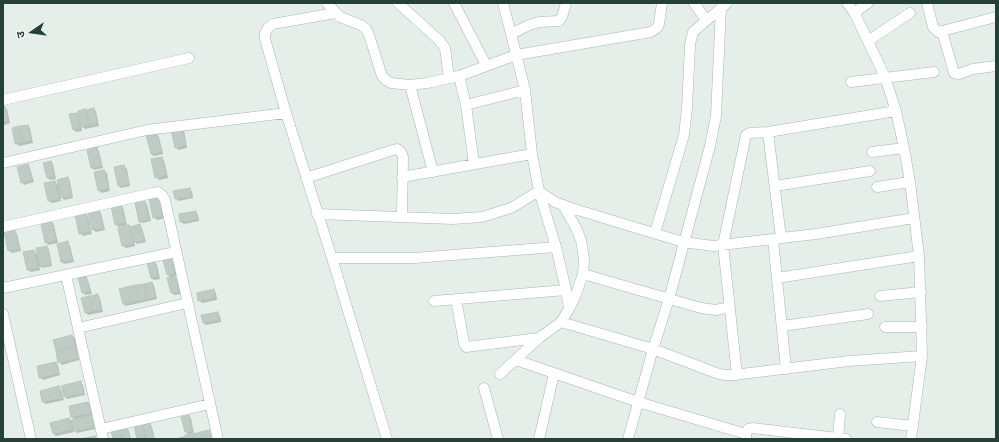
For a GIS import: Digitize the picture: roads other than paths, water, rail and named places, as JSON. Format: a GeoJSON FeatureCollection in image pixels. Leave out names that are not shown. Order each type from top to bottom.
{"type":"FeatureCollection","features":[{"type":"Feature","properties":{"kind":"street"},"geometry":{"type":"LineString","coordinates":[[326,3],[340,17],[361,25],[366,29],[382,76],[386,80],[391,83],[410,85],[454,77],[516,55],[651,32],[658,27],[662,3]]}},
{"type":"Feature","properties":{"kind":"street"},"geometry":{"type":"LineString","coordinates":[[398,3],[440,40],[445,48],[454,77],[466,105],[474,164]]}},
{"type":"Feature","properties":{"kind":"street"},"geometry":{"type":"LineString","coordinates":[[454,3],[486,65]]}},
{"type":"Feature","properties":{"kind":"street"},"geometry":{"type":"LineString","coordinates":[[503,3],[525,90],[532,154],[539,191],[556,247],[566,290],[568,309]]}},
{"type":"Feature","properties":{"kind":"street"},"geometry":{"type":"LineString","coordinates":[[511,34],[529,25],[559,21],[562,17],[566,3]]}},
{"type":"Feature","properties":{"kind":"street"},"geometry":{"type":"LineString","coordinates":[[694,3],[706,20]]}},
{"type":"Feature","properties":{"kind":"street"},"geometry":{"type":"LineString","coordinates":[[847,3],[854,13],[885,77],[896,111],[910,182],[919,256],[922,327],[922,356],[911,439]]}},
{"type":"Feature","properties":{"kind":"street"},"geometry":{"type":"LineString","coordinates":[[854,13],[868,3]]}},
{"type":"Feature","properties":{"kind":"street"},"geometry":{"type":"LineString","coordinates":[[927,3],[934,28],[938,32],[996,17]]}},
{"type":"Feature","properties":{"kind":"street"},"geometry":{"type":"LineString","coordinates":[[655,233],[684,135],[691,37],[693,32],[724,5]]}},
{"type":"Feature","properties":{"kind":"street"},"geometry":{"type":"LineString","coordinates":[[628,439],[653,349],[669,299],[683,242],[710,146],[716,116],[724,5]]}},
{"type":"Feature","properties":{"kind":"street"},"geometry":{"type":"LineString","coordinates":[[335,13],[273,24],[268,28],[264,39],[387,439]]}},
{"type":"Feature","properties":{"kind":"street"},"geometry":{"type":"LineString","coordinates":[[868,41],[910,13]]}},
{"type":"Feature","properties":{"kind":"street"},"geometry":{"type":"LineString","coordinates":[[942,31],[954,73],[959,74],[973,69],[996,66]]}},
{"type":"Feature","properties":{"kind":"street"},"geometry":{"type":"LineString","coordinates":[[3,100],[189,58]]}},
{"type":"Feature","properties":{"kind":"street"},"geometry":{"type":"LineString","coordinates":[[851,82],[934,72]]}},
{"type":"Feature","properties":{"kind":"street"},"geometry":{"type":"LineString","coordinates":[[410,85],[433,172]]}},
{"type":"Feature","properties":{"kind":"street"},"geometry":{"type":"LineString","coordinates":[[466,105],[525,90]]}},
{"type":"Feature","properties":{"kind":"street"},"geometry":{"type":"LineString","coordinates":[[737,375],[723,246],[744,137],[750,133],[768,132],[896,111]]}},
{"type":"Feature","properties":{"kind":"street"},"geometry":{"type":"LineString","coordinates":[[3,162],[147,130],[286,112]]}},
{"type":"Feature","properties":{"kind":"street"},"geometry":{"type":"LineString","coordinates":[[768,132],[775,186],[777,278],[786,369]]}},
{"type":"Feature","properties":{"kind":"street"},"geometry":{"type":"LineString","coordinates":[[872,152],[904,148]]}},
{"type":"Feature","properties":{"kind":"street"},"geometry":{"type":"LineString","coordinates":[[306,178],[397,149],[401,152],[402,157],[402,217]]}},
{"type":"Feature","properties":{"kind":"street"},"geometry":{"type":"LineString","coordinates":[[402,177],[532,154]]}},
{"type":"Feature","properties":{"kind":"street"},"geometry":{"type":"LineString","coordinates":[[775,186],[870,171]]}},
{"type":"Feature","properties":{"kind":"street"},"geometry":{"type":"LineString","coordinates":[[877,187],[910,182]]}},
{"type":"Feature","properties":{"kind":"street"},"geometry":{"type":"LineString","coordinates":[[539,191],[563,205],[683,242],[713,246],[816,234],[914,218]]}},
{"type":"Feature","properties":{"kind":"street"},"geometry":{"type":"LineString","coordinates":[[318,214],[453,219],[482,217],[511,208],[539,191]]}},
{"type":"Feature","properties":{"kind":"street"},"geometry":{"type":"LineString","coordinates":[[3,227],[158,192],[162,195],[165,200],[218,439]]}},
{"type":"Feature","properties":{"kind":"street"},"geometry":{"type":"LineString","coordinates":[[500,374],[560,322],[575,296],[583,274],[584,259],[581,240],[563,205]]}},
{"type":"Feature","properties":{"kind":"street"},"geometry":{"type":"LineString","coordinates":[[332,258],[414,258],[556,247]]}},
{"type":"Feature","properties":{"kind":"street"},"geometry":{"type":"LineString","coordinates":[[3,288],[176,252]]}},
{"type":"Feature","properties":{"kind":"street"},"geometry":{"type":"LineString","coordinates":[[777,278],[919,256]]}},
{"type":"Feature","properties":{"kind":"street"},"geometry":{"type":"LineString","coordinates":[[583,274],[708,310],[730,307]]}},
{"type":"Feature","properties":{"kind":"street"},"geometry":{"type":"LineString","coordinates":[[66,275],[102,434],[210,404]]}},
{"type":"Feature","properties":{"kind":"street"},"geometry":{"type":"LineString","coordinates":[[434,301],[566,290]]}},
{"type":"Feature","properties":{"kind":"street"},"geometry":{"type":"LineString","coordinates":[[880,296],[921,292]]}},
{"type":"Feature","properties":{"kind":"street"},"geometry":{"type":"LineString","coordinates":[[456,299],[466,348],[540,338]]}},
{"type":"Feature","properties":{"kind":"street"},"geometry":{"type":"LineString","coordinates":[[78,328],[188,303]]}},
{"type":"Feature","properties":{"kind":"street"},"geometry":{"type":"LineString","coordinates":[[3,314],[31,439]]}},
{"type":"Feature","properties":{"kind":"street"},"geometry":{"type":"LineString","coordinates":[[782,326],[868,314]]}},
{"type":"Feature","properties":{"kind":"street"},"geometry":{"type":"LineString","coordinates":[[560,322],[653,349],[719,374],[737,375],[849,361],[922,356]]}},
{"type":"Feature","properties":{"kind":"street"},"geometry":{"type":"LineString","coordinates":[[885,327],[922,327]]}},
{"type":"Feature","properties":{"kind":"street"},"geometry":{"type":"LineString","coordinates":[[516,360],[554,374],[746,437],[748,429],[752,428],[841,439],[840,414]]}},
{"type":"Feature","properties":{"kind":"street"},"geometry":{"type":"LineString","coordinates":[[539,439],[554,374]]}},
{"type":"Feature","properties":{"kind":"street"},"geometry":{"type":"LineString","coordinates":[[484,388],[498,439]]}},
{"type":"Feature","properties":{"kind":"street"},"geometry":{"type":"LineString","coordinates":[[877,422],[913,426]]}}]}
